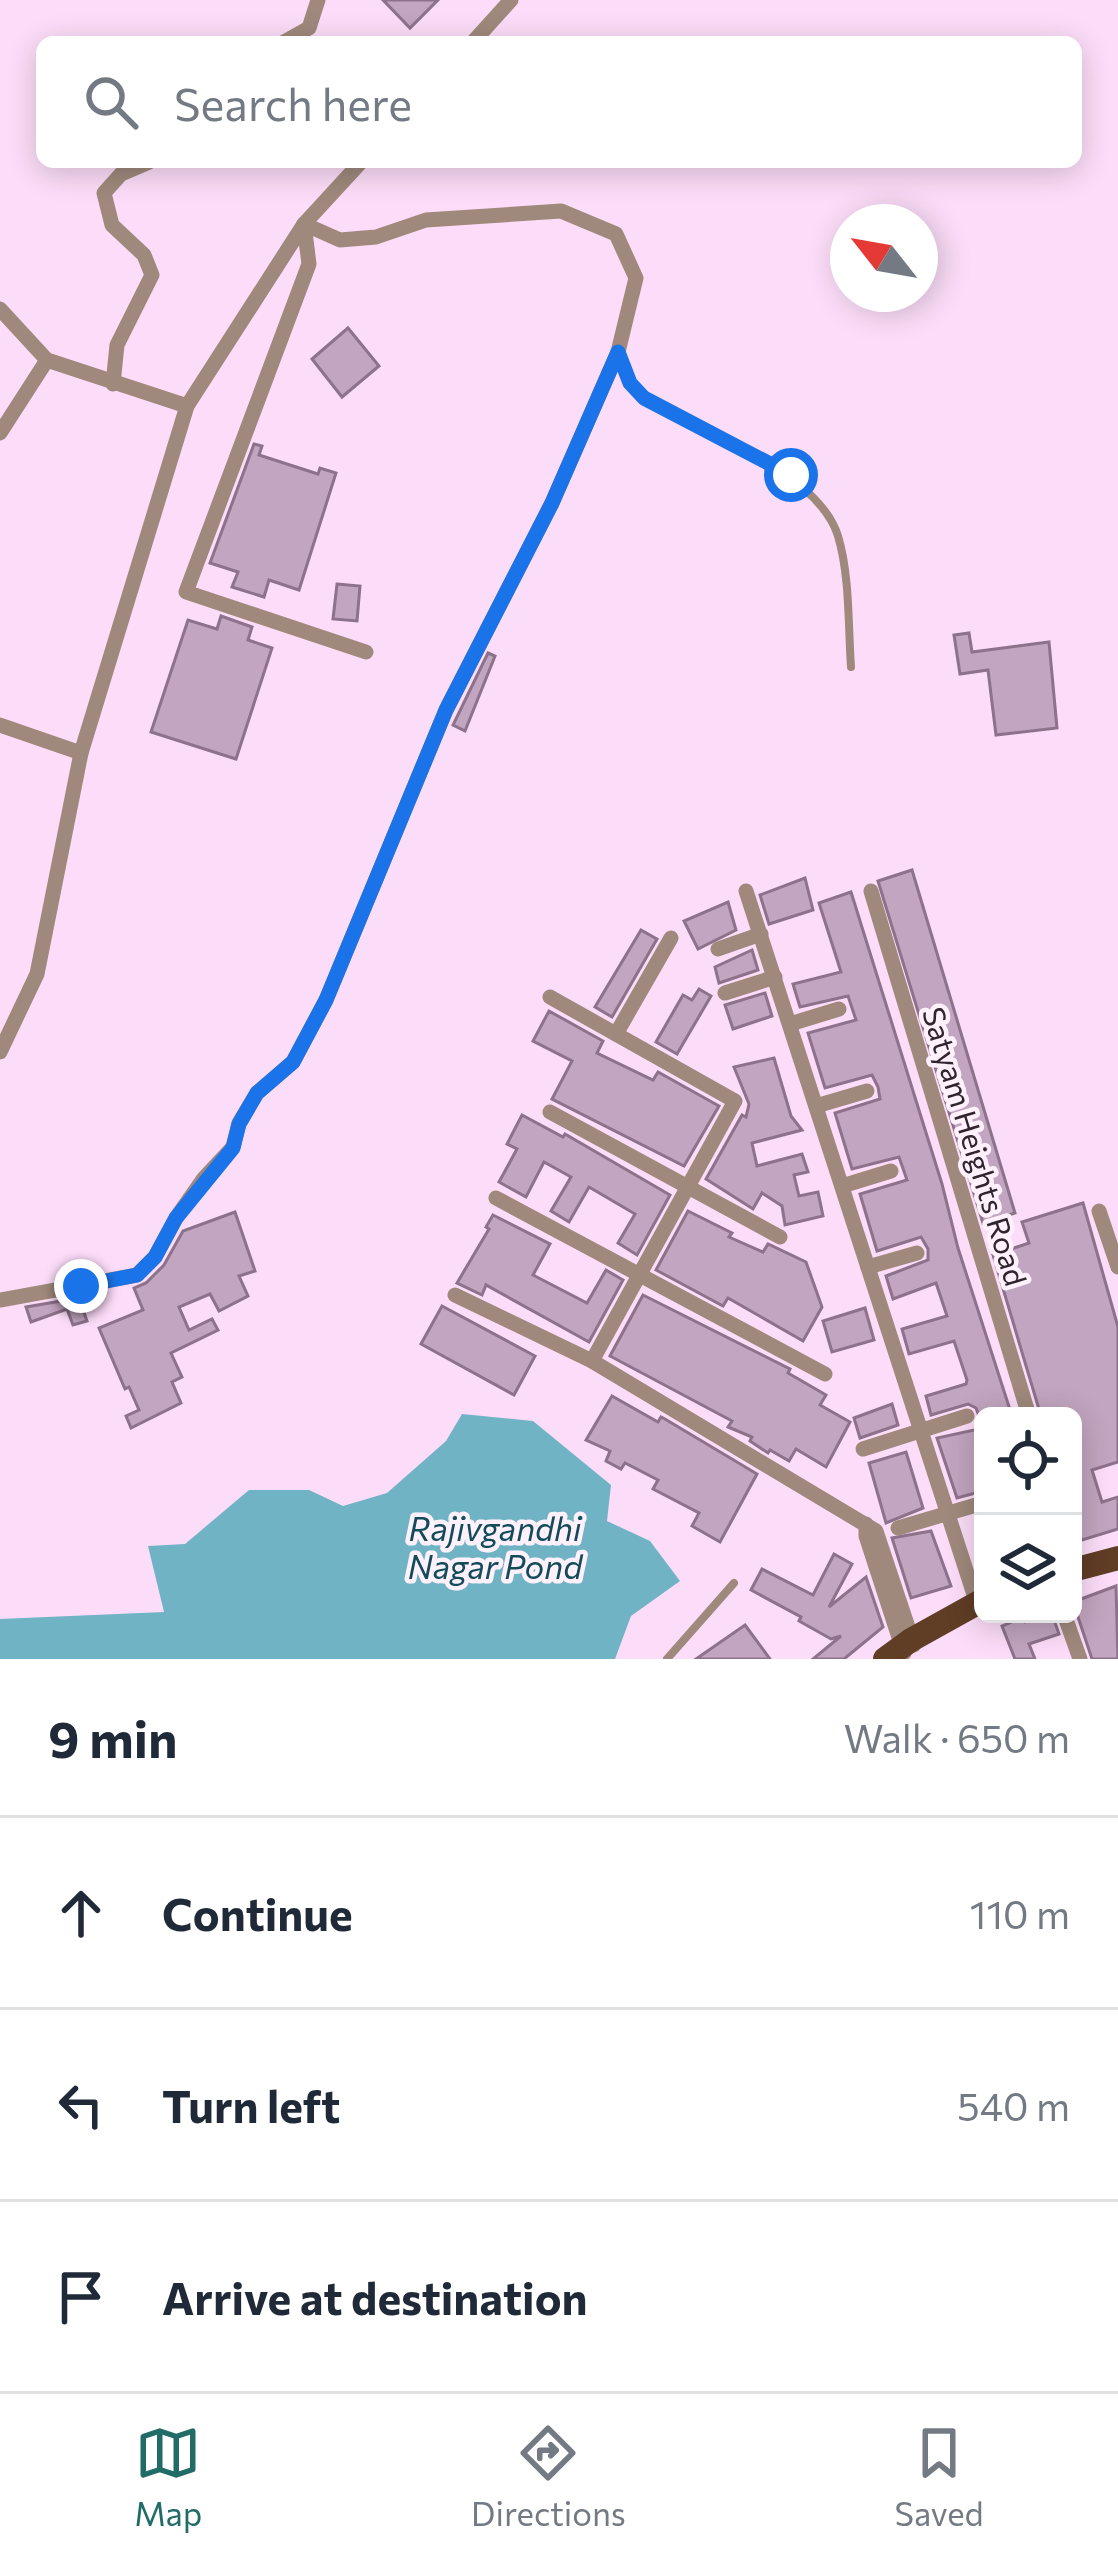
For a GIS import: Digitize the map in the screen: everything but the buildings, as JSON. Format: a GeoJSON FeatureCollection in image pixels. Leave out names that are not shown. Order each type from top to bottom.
{"type":"FeatureCollection","features":[{"type":"Feature","properties":{"kind":"main road"},"geometry":{"type":"LineString","coordinates":[[1082,1570],[1118,1558]]}},
{"type":"Feature","properties":{"kind":"main road"},"geometry":{"type":"LineString","coordinates":[[1082,1572],[1118,1570]]}},
{"type":"Feature","properties":{"kind":"main road"},"geometry":{"type":"LineString","coordinates":[[904,1652],[974,1611]]}},
{"type":"Feature","properties":{"kind":"street"},"geometry":{"type":"LineString","coordinates":[[295,36],[309,28],[318,0]]}},
{"type":"Feature","properties":{"kind":"street"},"geometry":{"type":"LineString","coordinates":[[478,36],[512,0]]}},
{"type":"Feature","properties":{"kind":"street"},"geometry":{"type":"LineString","coordinates":[[113,384],[117,345],[152,274],[144,255],[112,225],[104,193],[122,174],[136,168]]}},
{"type":"Feature","properties":{"kind":"street"},"geometry":{"type":"LineString","coordinates":[[1,1046],[37,974],[81,753],[187,406],[304,224],[356,168]]}},
{"type":"Feature","properties":{"kind":"street"},"geometry":{"type":"LineString","coordinates":[[0,1300],[137,1275],[155,1257],[205,1178],[233,1148],[239,1124],[257,1093],[293,1062],[326,1000],[446,710],[552,503],[618,352],[636,278],[616,234],[561,211],[425,220],[376,237],[340,240],[304,224]]}},
{"type":"Feature","properties":{"kind":"street"},"geometry":{"type":"LineString","coordinates":[[304,224],[309,264],[186,592],[366,652]]}},
{"type":"Feature","properties":{"kind":"street"},"geometry":{"type":"LineString","coordinates":[[0,310],[46,360],[187,406]]}},
{"type":"Feature","properties":{"kind":"street"},"geometry":{"type":"LineString","coordinates":[[0,434],[46,360]]}},
{"type":"Feature","properties":{"kind":"street"},"geometry":{"type":"LineString","coordinates":[[0,725],[81,753]]}},
{"type":"Feature","properties":{"kind":"street"},"geometry":{"type":"LineString","coordinates":[[746,891],[974,1588]]}},
{"type":"Feature","properties":{"kind":"street","name":"Satyam Heights Road"},"geometry":{"type":"LineString","coordinates":[[871,891],[1026,1407]]}},
{"type":"Feature","properties":{"kind":"street"},"geometry":{"type":"LineString","coordinates":[[718,949],[760,934]]}},
{"type":"Feature","properties":{"kind":"street"},"geometry":{"type":"LineString","coordinates":[[616,1034],[671,938]]}},
{"type":"Feature","properties":{"kind":"street"},"geometry":{"type":"LineString","coordinates":[[725,993],[775,977]]}},
{"type":"Feature","properties":{"kind":"street"},"geometry":{"type":"LineString","coordinates":[[550,997],[735,1101],[592,1361]]}},
{"type":"Feature","properties":{"kind":"street"},"geometry":{"type":"LineString","coordinates":[[790,1024],[839,1009]]}},
{"type":"Feature","properties":{"kind":"street"},"geometry":{"type":"LineString","coordinates":[[816,1106],[867,1091]]}},
{"type":"Feature","properties":{"kind":"street"},"geometry":{"type":"LineString","coordinates":[[550,1112],[780,1237]]}},
{"type":"Feature","properties":{"kind":"street"},"geometry":{"type":"LineString","coordinates":[[842,1186],[891,1172]]}},
{"type":"Feature","properties":{"kind":"street"},"geometry":{"type":"LineString","coordinates":[[496,1198],[825,1374]]}},
{"type":"Feature","properties":{"kind":"street"},"geometry":{"type":"LineString","coordinates":[[1099,1211],[1118,1268]]}},
{"type":"Feature","properties":{"kind":"street"},"geometry":{"type":"LineString","coordinates":[[868,1268],[917,1252]]}},
{"type":"Feature","properties":{"kind":"street"},"geometry":{"type":"LineString","coordinates":[[455,1295],[592,1361],[866,1524],[904,1652]]}},
{"type":"Feature","properties":{"kind":"street"},"geometry":{"type":"LineString","coordinates":[[863,1449],[967,1416]]}},
{"type":"Feature","properties":{"kind":"street"},"geometry":{"type":"LineString","coordinates":[[898,1528],[974,1506]]}},
{"type":"Feature","properties":{"kind":"street"},"geometry":{"type":"LineString","coordinates":[[1067,1623],[1080,1659]]}},
{"type":"Feature","properties":{"kind":"lane"},"geometry":{"type":"LineString","coordinates":[[618,352],[630,383],[644,398],[791,475],[814,495],[838,533],[851,667]]}},
{"type":"Feature","properties":{"kind":"lane"},"geometry":{"type":"LineString","coordinates":[[667,1659],[734,1583]]}},
{"type":"Feature","properties":{"kind":"water","name":"Rajivgandhi Nagar Pond"},"geometry":{"type":"Polygon","coordinates":[[[462,1414],[533,1421],[611,1485],[607,1521],[650,1541],[680,1581],[631,1616],[615,1659],[0,1659],[0,1619],[164,1612],[148,1546],[185,1544],[249,1490],[309,1490],[343,1506],[387,1493],[446,1441],[462,1414]]]}},
{"type":"Feature","properties":{"kind":"route"},"geometry":{"type":"LineString","coordinates":[[81,1286],[137,1275],[155,1257],[176,1218],[233,1148],[239,1124],[257,1093],[293,1062],[326,1000],[446,710],[552,503],[618,352],[630,383],[644,398],[791,475]]}}]}
